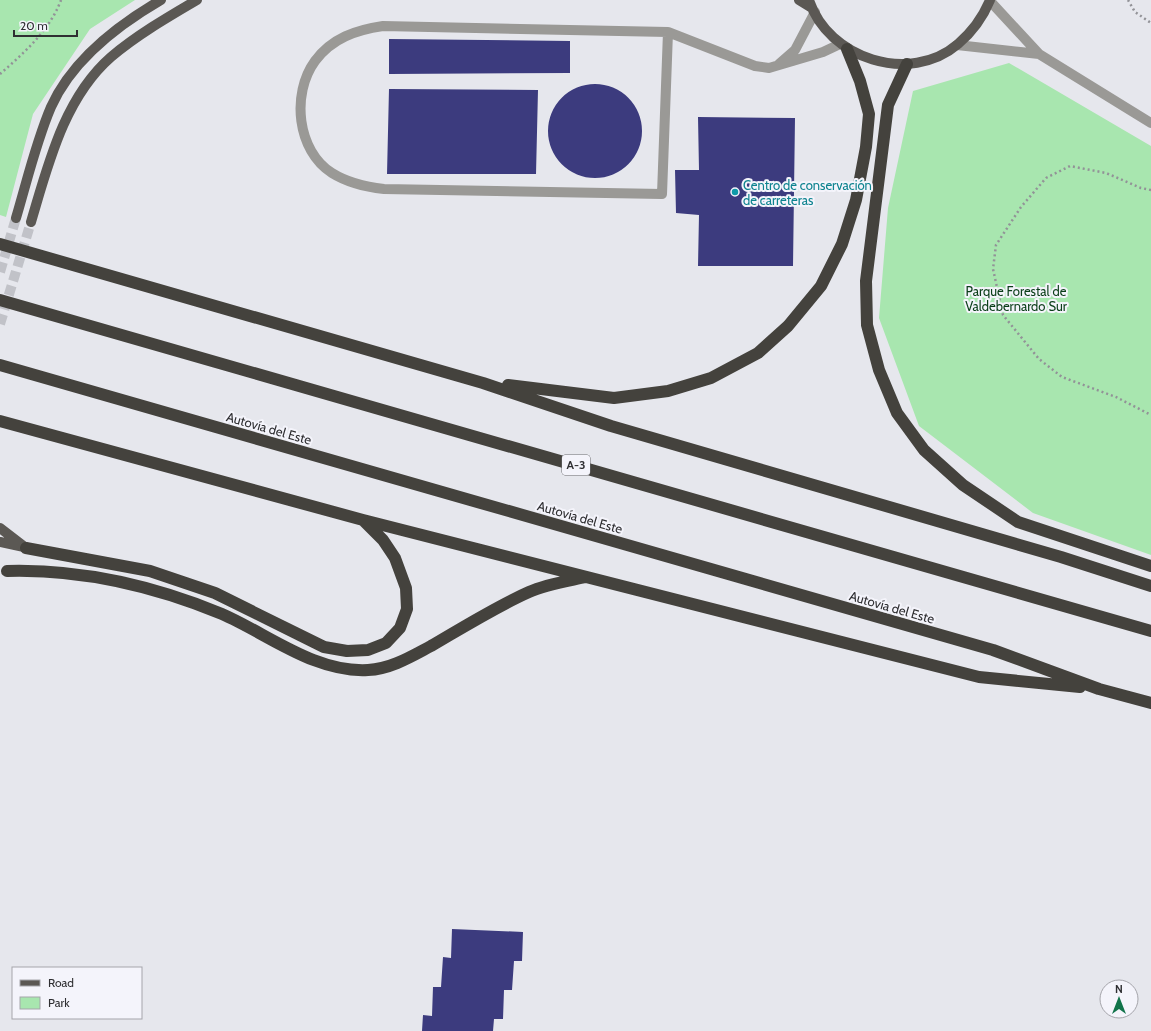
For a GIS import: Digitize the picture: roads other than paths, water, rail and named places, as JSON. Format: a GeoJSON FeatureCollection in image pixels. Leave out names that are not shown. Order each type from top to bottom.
{"type":"FeatureCollection","features":[{"type":"Feature","properties":{"kind":"highway"},"geometry":{"type":"LineString","coordinates":[[484,382],[614,398],[668,391],[710,378],[758,353],[788,326],[821,286],[842,244],[856,200],[866,147],[869,114],[860,81],[843,46]]}},
{"type":"Feature","properties":{"kind":"highway"},"geometry":{"type":"LineString","coordinates":[[907,64],[888,105],[866,281],[867,325],[879,370],[897,413],[924,450],[963,485],[1018,522],[1151,566]]}},
{"type":"Feature","properties":{"kind":"highway"},"geometry":{"type":"LineString","coordinates":[[0,244],[484,382],[611,426],[1061,557],[1151,586]]}},
{"type":"Feature","properties":{"kind":"highway","name":"A-3"},"geometry":{"type":"LineString","coordinates":[[0,300],[1151,631]]}},
{"type":"Feature","properties":{"kind":"highway","name":"Autovía del Este"},"geometry":{"type":"LineString","coordinates":[[0,365],[993,650],[1099,689],[1151,703]]}},
{"type":"Feature","properties":{"kind":"highway"},"geometry":{"type":"LineString","coordinates":[[0,421],[363,520],[588,576],[979,677],[1099,689]]}},
{"type":"Feature","properties":{"kind":"highway"},"geometry":{"type":"LineString","coordinates":[[26,548],[150,570],[215,593],[324,646],[347,651],[368,650],[386,643],[400,628],[407,609],[406,588],[395,558],[383,540],[363,520]]}},
{"type":"Feature","properties":{"kind":"highway"},"geometry":{"type":"LineString","coordinates":[[2,571],[59,573],[107,579],[157,592],[222,615],[319,662],[342,669],[369,670],[401,662],[530,591],[588,576]]}},
{"type":"Feature","properties":{"kind":"main road"},"geometry":{"type":"LineString","coordinates":[[16,218],[51,107],[65,84],[82,62],[103,41],[137,14],[161,0]]}},
{"type":"Feature","properties":{"kind":"main road"},"geometry":{"type":"LineString","coordinates":[[31,222],[53,150],[66,119],[82,91],[110,58],[169,16],[197,0]]}},
{"type":"Feature","properties":{"kind":"main road"},"geometry":{"type":"LineString","coordinates":[[799,0],[812,7],[825,29],[843,46],[862,56],[884,63],[907,64],[934,58],[957,45],[977,25],[990,1]]}},
{"type":"Feature","properties":{"kind":"main road"},"geometry":{"type":"LineString","coordinates":[[0,528],[26,548]]}},
{"type":"Feature","properties":{"kind":"main road"},"geometry":{"type":"LineString","coordinates":[[0,542],[26,548]]}},
{"type":"Feature","properties":{"kind":"street"},"geometry":{"type":"LineString","coordinates":[[990,1],[1039,54],[1151,123]]}},
{"type":"Feature","properties":{"kind":"street"},"geometry":{"type":"LineString","coordinates":[[777,66],[795,50],[812,7]]}},
{"type":"Feature","properties":{"kind":"street"},"geometry":{"type":"LineString","coordinates":[[668,32],[662,194],[384,189],[368,187],[351,182],[332,173],[320,162],[309,147],[302,129],[300,113],[302,95],[305,80],[314,62],[335,42],[357,30],[383,26],[668,32],[755,66],[769,68],[843,46]]}},
{"type":"Feature","properties":{"kind":"street"},"geometry":{"type":"LineString","coordinates":[[957,45],[1039,54]]}},
{"type":"Feature","properties":{"kind":"tunnel"},"geometry":{"type":"LineString","coordinates":[[0,272],[16,218]]}},
{"type":"Feature","properties":{"kind":"tunnel"},"geometry":{"type":"LineString","coordinates":[[0,324],[31,222]]}},
{"type":"Feature","properties":{"kind":"place","name":"Centro de conservación de carreteras"},"geometry":{"type":"Point","coordinates":[735,192]}},
{"type":"Feature","properties":{"kind":"park label","name":"Parque Forestal de Valdebernardo Sur"},"geometry":{"type":"Point","coordinates":[1016,298]}}]}
